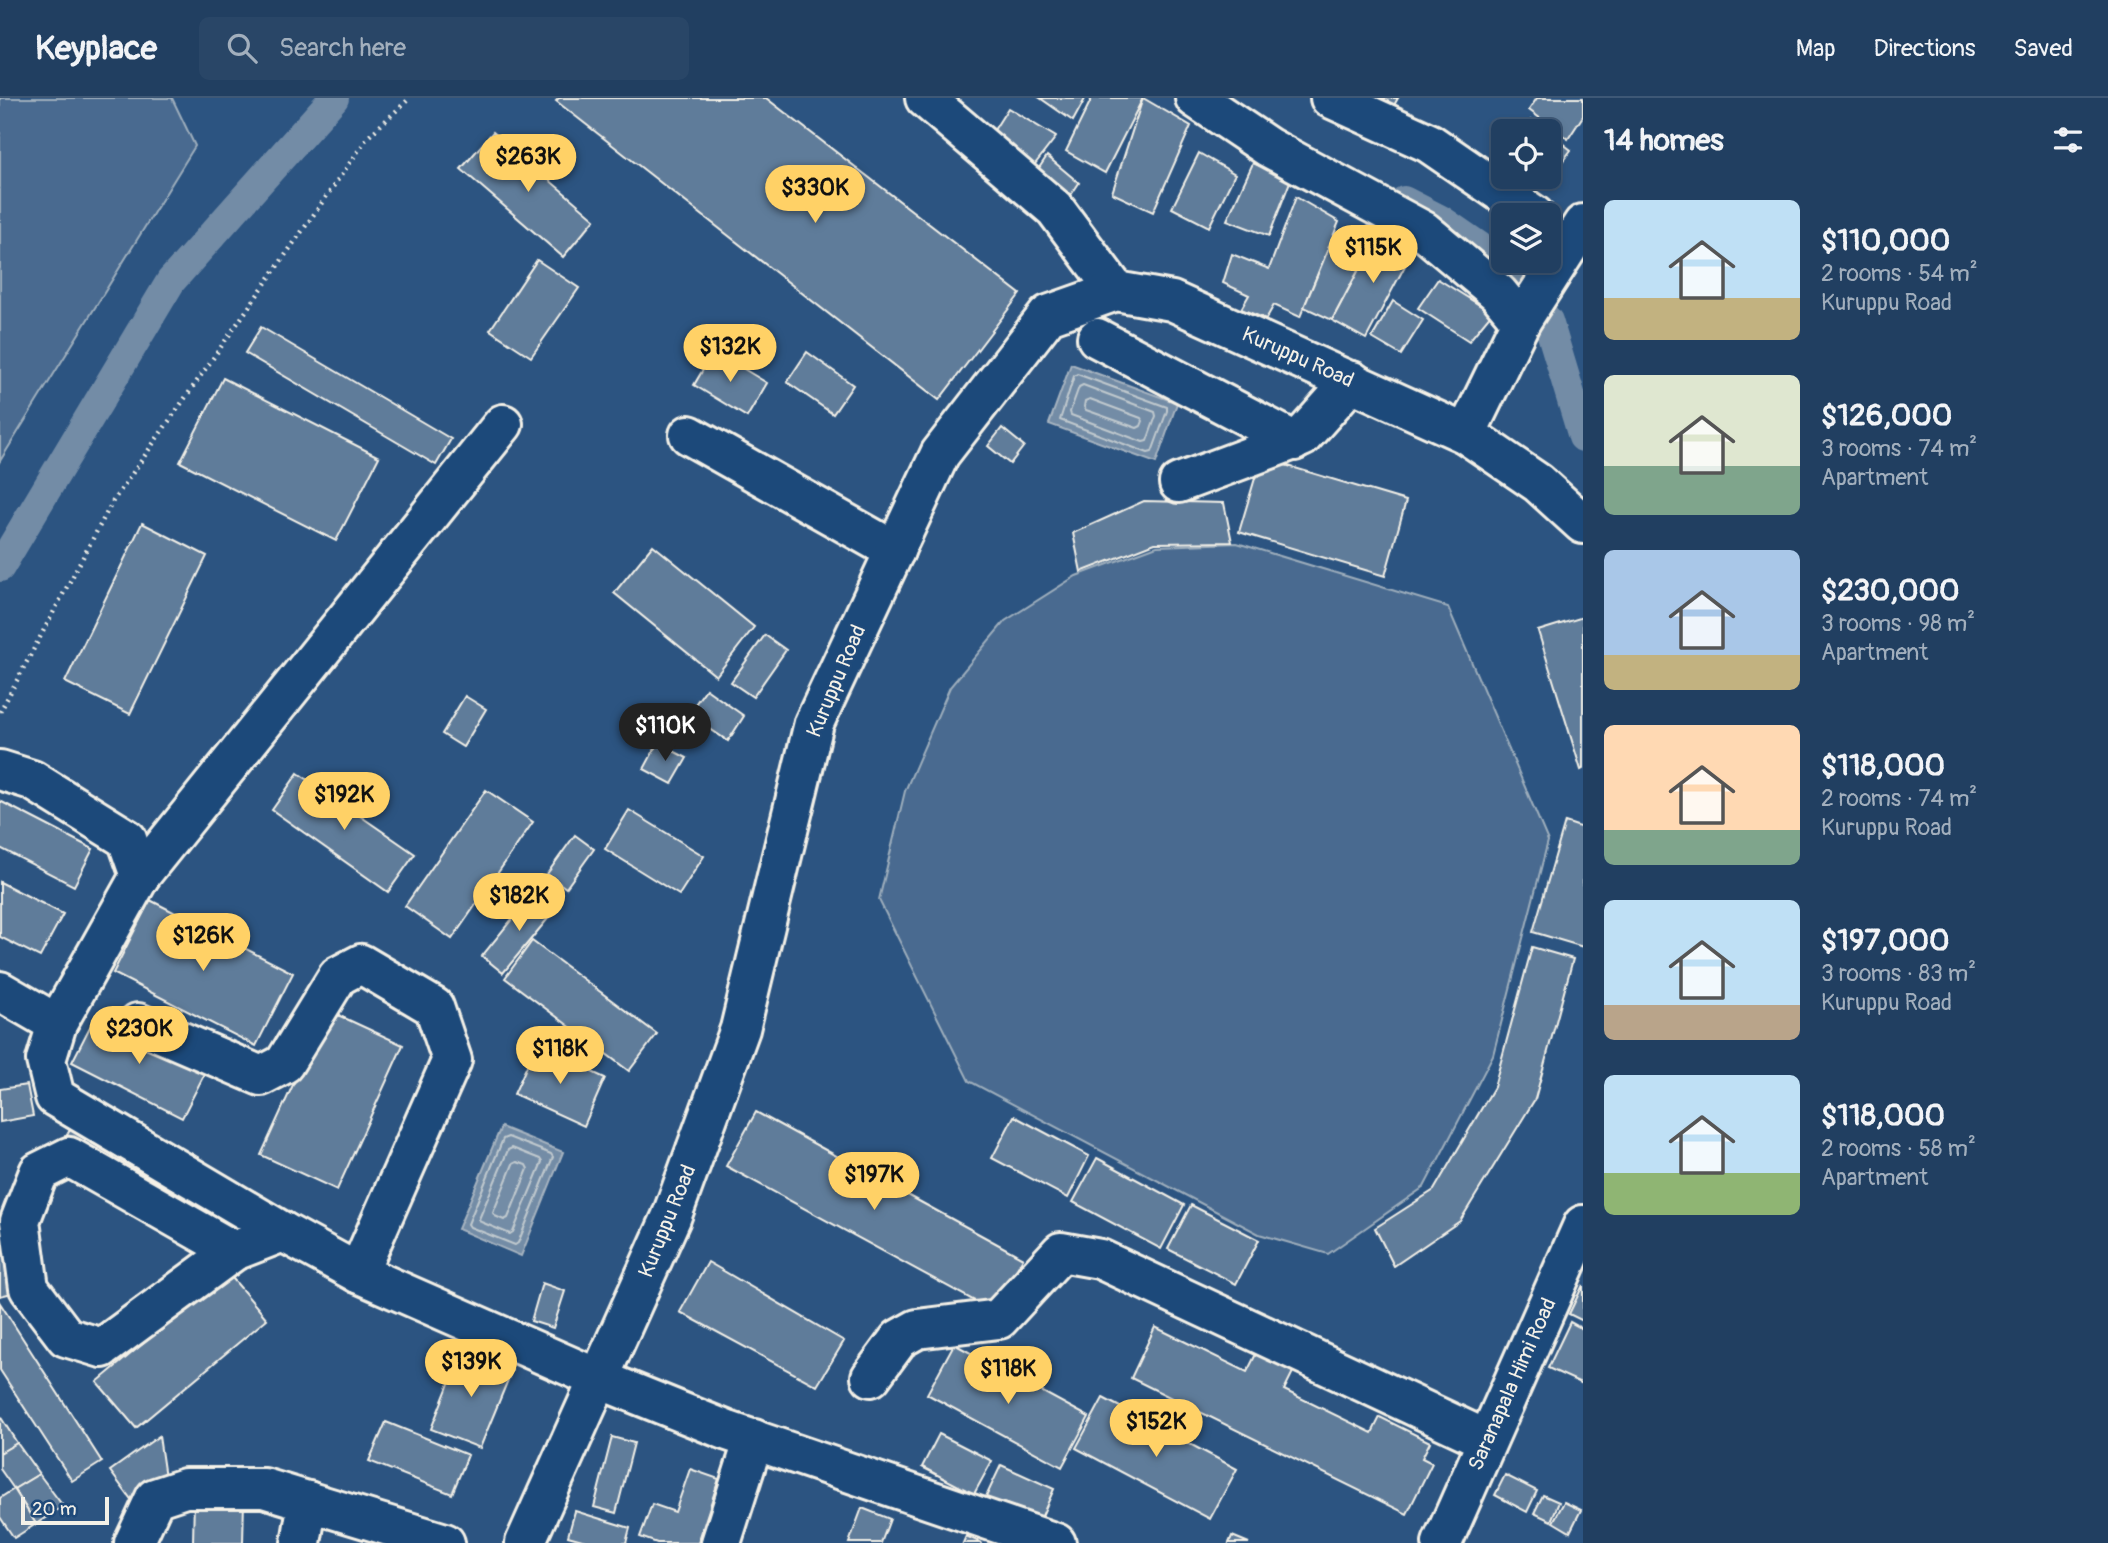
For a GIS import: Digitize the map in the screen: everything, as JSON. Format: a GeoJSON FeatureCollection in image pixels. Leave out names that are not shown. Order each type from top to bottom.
{"type":"FeatureCollection","features":[{"type":"Feature","properties":{"kind":"street"},"geometry":{"type":"LineString","coordinates":[[925,98],[1055,209],[1116,291]]}},
{"type":"Feature","properties":{"kind":"street"},"geometry":{"type":"LineString","coordinates":[[1195,98],[1269,147],[1424,231],[1498,293],[1521,321]]}},
{"type":"Feature","properties":{"kind":"street"},"geometry":{"type":"LineString","coordinates":[[1330,98],[1429,143],[1516,203]]}},
{"type":"Feature","properties":{"kind":"street"},"geometry":{"type":"LineString","coordinates":[[1466,434],[1521,321],[1572,233]]}},
{"type":"Feature","properties":{"kind":"street","name":"Kuruppu Road"},"geometry":{"type":"LineString","coordinates":[[525,1543],[671,1218],[740,1029],[814,723],[940,454],[1048,315],[1116,291],[1172,302],[1466,434],[1538,483],[1583,524]]}},
{"type":"Feature","properties":{"kind":"street"},"geometry":{"type":"LineString","coordinates":[[1097,338],[1294,441]]}},
{"type":"Feature","properties":{"kind":"street"},"geometry":{"type":"LineString","coordinates":[[1179,483],[1302,437],[1352,381]]}},
{"type":"Feature","properties":{"kind":"street"},"geometry":{"type":"LineString","coordinates":[[503,424],[140,876],[57,1024],[46,1060],[55,1097],[283,1232],[358,1273],[599,1379],[754,1439],[1056,1543]]}},
{"type":"Feature","properties":{"kind":"street"},"geometry":{"type":"LineString","coordinates":[[689,435],[895,551]]}},
{"type":"Feature","properties":{"kind":"street"},"geometry":{"type":"LineString","coordinates":[[0,770],[32,780],[127,839],[140,876]]}},
{"type":"Feature","properties":{"kind":"street"},"geometry":{"type":"LineString","coordinates":[[138,1023],[261,1076],[284,1063],[338,976],[361,964],[434,1007],[452,1060],[358,1273]]}},
{"type":"Feature","properties":{"kind":"street"},"geometry":{"type":"LineString","coordinates":[[0,991],[57,1024]]}},
{"type":"Feature","properties":{"kind":"street"},"geometry":{"type":"LineString","coordinates":[[234,1251],[69,1157],[38,1172],[20,1221],[29,1288],[66,1337],[102,1348],[234,1251],[283,1232]]}},
{"type":"Feature","properties":{"kind":"street","name":"Saranapala Himi Road"},"geometry":{"type":"LineString","coordinates":[[1442,1543],[1583,1225]]}},
{"type":"Feature","properties":{"kind":"street"},"geometry":{"type":"LineString","coordinates":[[871,1377],[899,1339],[917,1329],[999,1319],[1061,1252],[1100,1259],[1487,1440]]}},
{"type":"Feature","properties":{"kind":"street"},"geometry":{"type":"LineString","coordinates":[[720,1543],[754,1439]]}},
{"type":"Feature","properties":{"kind":"street"},"geometry":{"type":"LineString","coordinates":[[134,1543],[155,1498],[185,1488],[264,1488],[445,1543]]}},
{"type":"Feature","properties":{"kind":"street"},"geometry":{"type":"LineString","coordinates":[[301,1543],[308,1501]]}},
{"type":"Feature","properties":{"kind":"path"},"geometry":{"type":"LineString","coordinates":[[0,712],[113,501],[368,137],[410,98]]}},
{"type":"Feature","properties":{"kind":"shaded area"},"geometry":{"type":"Polygon","coordinates":[[[0,98],[172,98],[195,146],[0,461],[0,98]]]}},
{"type":"Feature","properties":{"kind":"shaded area"},"geometry":{"type":"Polygon","coordinates":[[[1237,543],[1448,607],[1548,841],[1493,1055],[1424,1187],[1328,1254],[1259,1234],[969,1081],[879,900],[905,791],[950,687],[1005,621],[1076,576],[1157,546],[1237,543]]]}},
{"type":"Feature","properties":{"kind":"water"},"geometry":{"type":"Polygon","coordinates":[[[1071,364],[1177,403],[1156,463],[1049,424],[1071,364]]]}},
{"type":"Feature","properties":{"kind":"water"},"geometry":{"type":"Polygon","coordinates":[[[501,1127],[563,1152],[521,1256],[458,1229],[501,1127]]]}},
{"type":"Feature","properties":{"kind":"building"},"geometry":{"type":"Polygon","coordinates":[[[559,98],[766,98],[1020,294],[939,400],[556,101],[559,98]]]}},
{"type":"Feature","properties":{"kind":"building"},"geometry":{"type":"Polygon","coordinates":[[[1040,98],[1083,98],[1085,99],[1073,121],[1040,98]]]}},
{"type":"Feature","properties":{"kind":"building"},"geometry":{"type":"Polygon","coordinates":[[[1092,98],[1143,98],[1105,173],[1066,151],[1092,98]]]}},
{"type":"Feature","properties":{"kind":"building"},"geometry":{"type":"Polygon","coordinates":[[[1143,98],[1191,126],[1153,212],[1112,193],[1143,98]]]}},
{"type":"Feature","properties":{"kind":"building"},"geometry":{"type":"Polygon","coordinates":[[[1372,98],[1398,98],[1392,109],[1372,98]]]}},
{"type":"Feature","properties":{"kind":"building"},"geometry":{"type":"Polygon","coordinates":[[[1537,98],[1583,98],[1583,116],[1568,139],[1561,134],[1561,119],[1541,119],[1529,110],[1537,98]]]}},
{"type":"Feature","properties":{"kind":"building"},"geometry":{"type":"Polygon","coordinates":[[[1008,108],[1056,137],[1032,168],[989,138],[1008,108]]]}},
{"type":"Feature","properties":{"kind":"building"},"geometry":{"type":"Polygon","coordinates":[[[493,132],[595,219],[563,257],[461,169],[493,132]]]}},
{"type":"Feature","properties":{"kind":"building"},"geometry":{"type":"Polygon","coordinates":[[[1561,142],[1571,150],[1561,163],[1561,142]]]}},
{"type":"Feature","properties":{"kind":"building"},"geometry":{"type":"Polygon","coordinates":[[[1199,153],[1235,174],[1209,227],[1172,208],[1199,153]]]}},
{"type":"Feature","properties":{"kind":"building"},"geometry":{"type":"Polygon","coordinates":[[[1047,156],[1079,183],[1065,204],[1031,180],[1047,156]]]}},
{"type":"Feature","properties":{"kind":"building"},"geometry":{"type":"Polygon","coordinates":[[[1253,163],[1291,179],[1269,236],[1227,220],[1253,163]]]}},
{"type":"Feature","properties":{"kind":"building"},"geometry":{"type":"Polygon","coordinates":[[[1296,197],[1339,222],[1300,317],[1274,305],[1266,319],[1241,309],[1249,295],[1223,283],[1232,254],[1269,269],[1296,197]]]}},
{"type":"Feature","properties":{"kind":"building"},"geometry":{"type":"Polygon","coordinates":[[[1380,230],[1414,249],[1366,339],[1332,320],[1380,230]]]}},
{"type":"Feature","properties":{"kind":"building"},"geometry":{"type":"Polygon","coordinates":[[[1335,233],[1368,252],[1332,320],[1304,307],[1335,233]]]}},
{"type":"Feature","properties":{"kind":"building"},"geometry":{"type":"Polygon","coordinates":[[[537,260],[579,288],[531,357],[490,330],[537,260]]]}},
{"type":"Feature","properties":{"kind":"building"},"geometry":{"type":"Polygon","coordinates":[[[1438,279],[1492,313],[1469,341],[1418,308],[1438,279]]]}},
{"type":"Feature","properties":{"kind":"building"},"geometry":{"type":"Polygon","coordinates":[[[1393,301],[1423,320],[1401,355],[1372,338],[1393,301]]]}},
{"type":"Feature","properties":{"kind":"building"},"geometry":{"type":"Polygon","coordinates":[[[261,327],[451,439],[436,465],[245,353],[261,327]]]}},
{"type":"Feature","properties":{"kind":"building"},"geometry":{"type":"Polygon","coordinates":[[[714,351],[767,383],[747,417],[694,385],[714,351]]]}},
{"type":"Feature","properties":{"kind":"building"},"geometry":{"type":"Polygon","coordinates":[[[807,352],[853,385],[833,414],[787,382],[807,352]]]}},
{"type":"Feature","properties":{"kind":"building"},"geometry":{"type":"Polygon","coordinates":[[[223,378],[379,457],[336,541],[180,462],[223,378]]]}},
{"type":"Feature","properties":{"kind":"building"},"geometry":{"type":"Polygon","coordinates":[[[1002,428],[1024,446],[1010,464],[988,446],[1002,428]]]}},
{"type":"Feature","properties":{"kind":"building"},"geometry":{"type":"Polygon","coordinates":[[[1261,458],[1406,501],[1385,576],[1239,532],[1261,458]]]}},
{"type":"Feature","properties":{"kind":"building"},"geometry":{"type":"Polygon","coordinates":[[[1144,501],[1224,503],[1232,542],[1155,543],[1081,572],[1073,533],[1144,501]]]}},
{"type":"Feature","properties":{"kind":"building"},"geometry":{"type":"Polygon","coordinates":[[[142,523],[207,556],[130,714],[65,682],[142,523]]]}},
{"type":"Feature","properties":{"kind":"building"},"geometry":{"type":"Polygon","coordinates":[[[653,545],[754,627],[716,676],[614,593],[653,545]]]}},
{"type":"Feature","properties":{"kind":"building"},"geometry":{"type":"Polygon","coordinates":[[[1583,617],[1583,769],[1581,770],[1538,631],[1583,617]]]}},
{"type":"Feature","properties":{"kind":"building"},"geometry":{"type":"Polygon","coordinates":[[[765,635],[786,650],[753,697],[731,682],[765,635]]]}},
{"type":"Feature","properties":{"kind":"building"},"geometry":{"type":"Polygon","coordinates":[[[706,689],[744,716],[728,741],[688,714],[706,689]]]}},
{"type":"Feature","properties":{"kind":"building"},"geometry":{"type":"Polygon","coordinates":[[[465,696],[486,709],[463,747],[442,734],[465,696]]]}},
{"type":"Feature","properties":{"kind":"building"},"geometry":{"type":"Polygon","coordinates":[[[658,743],[687,758],[672,784],[644,769],[658,743]]]}},
{"type":"Feature","properties":{"kind":"building"},"geometry":{"type":"Polygon","coordinates":[[[298,773],[415,854],[388,892],[272,810],[298,773]]]}},
{"type":"Feature","properties":{"kind":"building"},"geometry":{"type":"Polygon","coordinates":[[[486,790],[533,822],[452,939],[405,906],[486,790]]]}},
{"type":"Feature","properties":{"kind":"building"},"geometry":{"type":"Polygon","coordinates":[[[0,801],[93,849],[74,886],[0,848],[0,801]]]}},
{"type":"Feature","properties":{"kind":"building"},"geometry":{"type":"Polygon","coordinates":[[[629,810],[704,856],[679,895],[605,849],[629,810]]]}},
{"type":"Feature","properties":{"kind":"building"},"geometry":{"type":"Polygon","coordinates":[[[1565,822],[1583,828],[1583,947],[1533,932],[1565,822]]]}},
{"type":"Feature","properties":{"kind":"building"},"geometry":{"type":"Polygon","coordinates":[[[575,835],[594,849],[566,888],[547,874],[575,835]]]}},
{"type":"Feature","properties":{"kind":"building"},"geometry":{"type":"Polygon","coordinates":[[[0,882],[63,914],[40,957],[0,937],[0,882]]]}},
{"type":"Feature","properties":{"kind":"building"},"geometry":{"type":"Polygon","coordinates":[[[534,892],[555,910],[503,973],[482,956],[534,892]]]}},
{"type":"Feature","properties":{"kind":"building"},"geometry":{"type":"Polygon","coordinates":[[[150,900],[293,973],[256,1046],[113,973],[150,900]]]}},
{"type":"Feature","properties":{"kind":"building"},"geometry":{"type":"Polygon","coordinates":[[[532,941],[657,1034],[629,1071],[505,978],[532,941]]]}},
{"type":"Feature","properties":{"kind":"building"},"geometry":{"type":"Polygon","coordinates":[[[1532,947],[1573,959],[1535,1099],[1460,1221],[1394,1266],[1375,1228],[1434,1190],[1494,1087],[1532,947]]]}},
{"type":"Feature","properties":{"kind":"building"},"geometry":{"type":"Polygon","coordinates":[[[327,1010],[403,1045],[337,1190],[261,1155],[327,1010]]]}},
{"type":"Feature","properties":{"kind":"building"},"geometry":{"type":"Polygon","coordinates":[[[96,1015],[206,1071],[182,1118],[72,1062],[96,1015]]]}},
{"type":"Feature","properties":{"kind":"building"},"geometry":{"type":"Polygon","coordinates":[[[536,1046],[605,1078],[584,1126],[514,1094],[536,1046]]]}},
{"type":"Feature","properties":{"kind":"building"},"geometry":{"type":"Polygon","coordinates":[[[27,1085],[33,1116],[0,1122],[0,1089],[27,1085]]]}},
{"type":"Feature","properties":{"kind":"building"},"geometry":{"type":"Polygon","coordinates":[[[756,1112],[1023,1258],[993,1311],[726,1166],[756,1112]]]}},
{"type":"Feature","properties":{"kind":"building"},"geometry":{"type":"Polygon","coordinates":[[[1014,1116],[1089,1156],[1068,1198],[992,1158],[1014,1116]]]}},
{"type":"Feature","properties":{"kind":"building"},"geometry":{"type":"Polygon","coordinates":[[[77,1118],[228,1205],[218,1223],[67,1135],[77,1118]]]}},
{"type":"Feature","properties":{"kind":"building"},"geometry":{"type":"Polygon","coordinates":[[[1097,1158],[1184,1205],[1161,1249],[1073,1202],[1097,1158]]]}},
{"type":"Feature","properties":{"kind":"building"},"geometry":{"type":"Polygon","coordinates":[[[1191,1205],[1259,1240],[1236,1284],[1168,1249],[1191,1205]]]}},
{"type":"Feature","properties":{"kind":"building"},"geometry":{"type":"Polygon","coordinates":[[[2,1228],[16,1292],[0,1296],[0,1229],[2,1228]]]}},
{"type":"Feature","properties":{"kind":"building"},"geometry":{"type":"Polygon","coordinates":[[[708,1262],[844,1341],[817,1386],[680,1312],[708,1262]]]}},
{"type":"Feature","properties":{"kind":"building"},"geometry":{"type":"Polygon","coordinates":[[[228,1273],[267,1319],[136,1428],[97,1382],[228,1273]]]}},
{"type":"Feature","properties":{"kind":"building"},"geometry":{"type":"Polygon","coordinates":[[[542,1283],[565,1291],[553,1328],[531,1321],[542,1283]]]}},
{"type":"Feature","properties":{"kind":"building"},"geometry":{"type":"Polygon","coordinates":[[[1583,1285],[1583,1321],[1569,1314],[1583,1285]]]}},
{"type":"Feature","properties":{"kind":"building"},"geometry":{"type":"Polygon","coordinates":[[[0,1303],[102,1462],[72,1481],[0,1370],[0,1303]]]}},
{"type":"Feature","properties":{"kind":"building"},"geometry":{"type":"Polygon","coordinates":[[[1570,1322],[1583,1329],[1583,1384],[1548,1368],[1570,1322]]]}},
{"type":"Feature","properties":{"kind":"building"},"geometry":{"type":"Polygon","coordinates":[[[1155,1327],[1247,1372],[1257,1352],[1294,1370],[1284,1390],[1372,1433],[1380,1417],[1430,1442],[1422,1458],[1432,1463],[1407,1514],[1131,1378],[1155,1327]]]}},
{"type":"Feature","properties":{"kind":"building"},"geometry":{"type":"Polygon","coordinates":[[[954,1344],[1089,1417],[1062,1467],[927,1394],[954,1344]]]}},
{"type":"Feature","properties":{"kind":"building"},"geometry":{"type":"Polygon","coordinates":[[[462,1351],[512,1370],[480,1448],[431,1429],[462,1351]]]}},
{"type":"Feature","properties":{"kind":"building"},"geometry":{"type":"Polygon","coordinates":[[[1103,1398],[1237,1469],[1210,1519],[1076,1448],[1103,1398]]]}},
{"type":"Feature","properties":{"kind":"building"},"geometry":{"type":"Polygon","coordinates":[[[0,1416],[17,1443],[0,1453],[0,1416]]]}},
{"type":"Feature","properties":{"kind":"building"},"geometry":{"type":"Polygon","coordinates":[[[386,1422],[468,1455],[452,1494],[369,1461],[386,1422]]]}},
{"type":"Feature","properties":{"kind":"building"},"geometry":{"type":"Polygon","coordinates":[[[939,1434],[992,1461],[974,1494],[922,1467],[939,1434]]]}},
{"type":"Feature","properties":{"kind":"building"},"geometry":{"type":"Polygon","coordinates":[[[159,1436],[166,1484],[136,1506],[110,1471],[159,1436]]]}},
{"type":"Feature","properties":{"kind":"building"},"geometry":{"type":"Polygon","coordinates":[[[612,1437],[634,1443],[616,1513],[594,1507],[612,1437]]]}},
{"type":"Feature","properties":{"kind":"building"},"geometry":{"type":"Polygon","coordinates":[[[17,1443],[39,1474],[14,1489],[0,1469],[0,1453],[17,1443]]]}},
{"type":"Feature","properties":{"kind":"building"},"geometry":{"type":"Polygon","coordinates":[[[1001,1465],[1054,1489],[1038,1525],[984,1501],[1001,1465]]]}},
{"type":"Feature","properties":{"kind":"building"},"geometry":{"type":"Polygon","coordinates":[[[690,1469],[719,1479],[698,1543],[657,1543],[640,1537],[652,1504],[675,1512],[690,1469]]]}},
{"type":"Feature","properties":{"kind":"building"},"geometry":{"type":"Polygon","coordinates":[[[39,1474],[63,1506],[36,1524],[14,1489],[39,1474]]]}},
{"type":"Feature","properties":{"kind":"building"},"geometry":{"type":"Polygon","coordinates":[[[1505,1475],[1537,1491],[1527,1512],[1495,1495],[1505,1475]]]}},
{"type":"Feature","properties":{"kind":"building"},"geometry":{"type":"Polygon","coordinates":[[[14,1489],[36,1524],[14,1538],[0,1517],[0,1498],[14,1489]]]}},
{"type":"Feature","properties":{"kind":"building"},"geometry":{"type":"Polygon","coordinates":[[[1543,1495],[1559,1502],[1551,1521],[1534,1513],[1543,1495]]]}},
{"type":"Feature","properties":{"kind":"building"},"geometry":{"type":"Polygon","coordinates":[[[194,1499],[244,1500],[243,1543],[193,1543],[194,1499]]]}},
{"type":"Feature","properties":{"kind":"building"},"geometry":{"type":"Polygon","coordinates":[[[1564,1502],[1581,1510],[1570,1532],[1553,1522],[1564,1502]]]}},
{"type":"Feature","properties":{"kind":"building"},"geometry":{"type":"Polygon","coordinates":[[[862,1508],[890,1519],[881,1543],[849,1543],[862,1508]]]}},
{"type":"Feature","properties":{"kind":"building"},"geometry":{"type":"Polygon","coordinates":[[[575,1511],[630,1528],[626,1543],[593,1543],[568,1536],[575,1511]]]}},
{"type":"Feature","properties":{"kind":"building"},"geometry":{"type":"Polygon","coordinates":[[[966,1536],[982,1543],[963,1543],[966,1536]]]}},
{"type":"Feature","properties":{"kind":"building"},"geometry":{"type":"Polygon","coordinates":[[[1232,1536],[1249,1543],[1229,1543],[1232,1536]]]}},
{"type":"Feature","properties":{"kind":"waterway"},"geometry":{"type":"LineString","coordinates":[[0,567],[171,281],[334,98]]}},
{"type":"Feature","properties":{"kind":"waterway"},"geometry":{"type":"LineString","coordinates":[[1404,201],[1441,220],[1496,258],[1548,321],[1583,437]]}}]}
